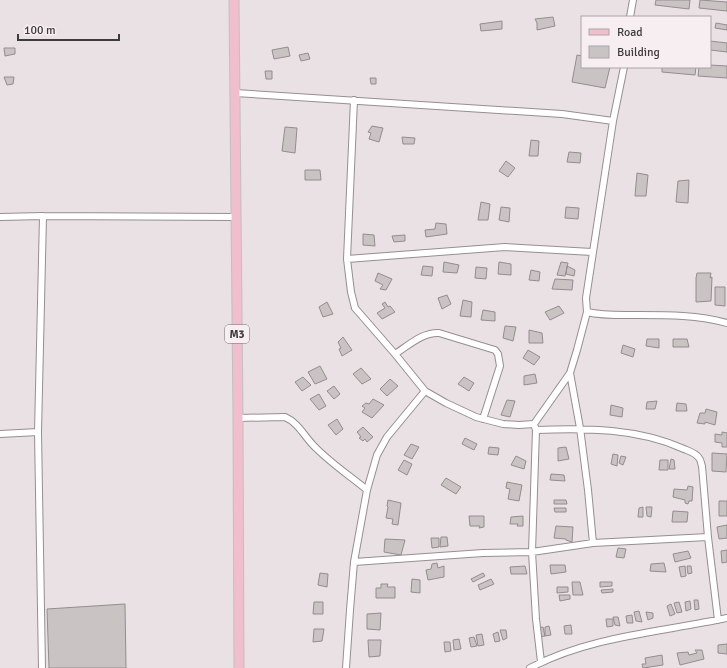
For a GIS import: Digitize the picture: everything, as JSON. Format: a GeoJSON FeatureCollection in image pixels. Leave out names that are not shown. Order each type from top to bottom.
{"type":"FeatureCollection","features":[{"type":"Feature","properties":{"kind":"main road","name":"M3"},"geometry":{"type":"LineString","coordinates":[[234,0],[239,668]]}},
{"type":"Feature","properties":{"kind":"street"},"geometry":{"type":"LineString","coordinates":[[630,16],[633,0]]}},
{"type":"Feature","properties":{"kind":"street"},"geometry":{"type":"LineString","coordinates":[[534,424],[570,373],[587,312],[586,298],[592,252],[612,121],[624,68]]}},
{"type":"Feature","properties":{"kind":"street"},"geometry":{"type":"LineString","coordinates":[[235,93],[562,114],[612,121]]}},
{"type":"Feature","properties":{"kind":"street"},"geometry":{"type":"LineString","coordinates":[[354,100],[347,260],[351,292],[356,308],[425,391],[446,403],[483,418],[503,424],[534,424]]}},
{"type":"Feature","properties":{"kind":"street"},"geometry":{"type":"LineString","coordinates":[[42,668],[38,432],[43,216]]}},
{"type":"Feature","properties":{"kind":"street"},"geometry":{"type":"LineString","coordinates":[[0,217],[236,216]]}},
{"type":"Feature","properties":{"kind":"street"},"geometry":{"type":"LineString","coordinates":[[347,260],[505,247],[592,252]]}},
{"type":"Feature","properties":{"kind":"street"},"geometry":{"type":"LineString","coordinates":[[587,312],[610,315],[675,315],[727,323]]}},
{"type":"Feature","properties":{"kind":"street"},"geometry":{"type":"LineString","coordinates":[[395,354],[426,334],[432,332],[495,350],[498,354],[500,366],[483,418]]}},
{"type":"Feature","properties":{"kind":"street"},"geometry":{"type":"LineString","coordinates":[[570,373],[580,428],[593,543]]}},
{"type":"Feature","properties":{"kind":"street"},"geometry":{"type":"LineString","coordinates":[[346,668],[354,562],[367,490],[377,455],[387,437],[425,391]]}},
{"type":"Feature","properties":{"kind":"street"},"geometry":{"type":"LineString","coordinates":[[238,418],[285,417],[290,419],[298,425],[315,447],[329,460],[367,490]]}},
{"type":"Feature","properties":{"kind":"street"},"geometry":{"type":"LineString","coordinates":[[534,424],[536,430],[532,552],[536,619],[541,662]]}},
{"type":"Feature","properties":{"kind":"street"},"geometry":{"type":"LineString","coordinates":[[536,430],[580,428],[622,432],[666,441],[695,453],[702,466],[708,537],[718,620]]}},
{"type":"Feature","properties":{"kind":"street"},"geometry":{"type":"LineString","coordinates":[[0,434],[38,432]]}},
{"type":"Feature","properties":{"kind":"street"},"geometry":{"type":"LineString","coordinates":[[354,562],[482,553],[532,552],[593,543],[708,537]]}},
{"type":"Feature","properties":{"kind":"street"},"geometry":{"type":"LineString","coordinates":[[530,668],[541,662],[605,641],[727,618]]}},
{"type":"Feature","properties":{"kind":"building"},"geometry":{"type":"Polygon","coordinates":[[[656,0],[690,0],[689,9],[655,5],[656,0]]]}},
{"type":"Feature","properties":{"kind":"building"},"geometry":{"type":"Polygon","coordinates":[[[700,0],[727,2],[727,11],[699,8],[700,0]]]}},
{"type":"Feature","properties":{"kind":"building"},"geometry":{"type":"Polygon","coordinates":[[[553,17],[555,26],[537,30],[537,23],[535,19],[553,17]]]}},
{"type":"Feature","properties":{"kind":"building"},"geometry":{"type":"Polygon","coordinates":[[[502,21],[502,29],[481,31],[480,24],[502,21]]]}},
{"type":"Feature","properties":{"kind":"building"},"geometry":{"type":"Polygon","coordinates":[[[716,23],[727,25],[727,30],[715,28],[716,23]]]}},
{"type":"Feature","properties":{"kind":"building"},"geometry":{"type":"Polygon","coordinates":[[[711,41],[727,43],[727,52],[711,50],[711,41]]]}},
{"type":"Feature","properties":{"kind":"building"},"geometry":{"type":"Polygon","coordinates":[[[288,47],[290,56],[274,59],[272,50],[288,47]]]}},
{"type":"Feature","properties":{"kind":"building"},"geometry":{"type":"Polygon","coordinates":[[[4,48],[15,48],[15,54],[5,56],[4,48]]]}},
{"type":"Feature","properties":{"kind":"building"},"geometry":{"type":"Polygon","coordinates":[[[308,53],[310,59],[301,61],[299,55],[308,53]]]}},
{"type":"Feature","properties":{"kind":"building"},"geometry":{"type":"Polygon","coordinates":[[[577,55],[581,56],[581,68],[610,68],[605,88],[572,82],[577,55]]]}},
{"type":"Feature","properties":{"kind":"building"},"geometry":{"type":"Polygon","coordinates":[[[711,65],[727,66],[727,78],[698,76],[699,68],[711,68],[711,65]]]}},
{"type":"Feature","properties":{"kind":"building"},"geometry":{"type":"Polygon","coordinates":[[[662,68],[696,68],[695,75],[662,72],[662,68]]]}},
{"type":"Feature","properties":{"kind":"building"},"geometry":{"type":"Polygon","coordinates":[[[265,71],[272,71],[272,79],[266,79],[265,71]]]}},
{"type":"Feature","properties":{"kind":"building"},"geometry":{"type":"Polygon","coordinates":[[[4,77],[14,77],[13,84],[7,85],[4,77]]]}},
{"type":"Feature","properties":{"kind":"building"},"geometry":{"type":"Polygon","coordinates":[[[370,78],[376,78],[376,84],[371,84],[370,78]]]}},
{"type":"Feature","properties":{"kind":"building"},"geometry":{"type":"Polygon","coordinates":[[[372,126],[383,128],[379,142],[369,139],[371,133],[368,132],[372,126]]]}},
{"type":"Feature","properties":{"kind":"building"},"geometry":{"type":"Polygon","coordinates":[[[285,127],[297,128],[295,153],[282,151],[285,127]]]}},
{"type":"Feature","properties":{"kind":"building"},"geometry":{"type":"Polygon","coordinates":[[[402,137],[415,138],[414,144],[403,144],[402,137]]]}},
{"type":"Feature","properties":{"kind":"building"},"geometry":{"type":"Polygon","coordinates":[[[531,140],[539,141],[538,156],[529,156],[531,140]]]}},
{"type":"Feature","properties":{"kind":"building"},"geometry":{"type":"Polygon","coordinates":[[[569,152],[581,153],[580,163],[567,162],[569,152]]]}},
{"type":"Feature","properties":{"kind":"building"},"geometry":{"type":"Polygon","coordinates":[[[506,161],[515,168],[508,177],[499,171],[506,161]]]}},
{"type":"Feature","properties":{"kind":"building"},"geometry":{"type":"Polygon","coordinates":[[[305,170],[320,170],[321,180],[305,180],[305,170]]]}},
{"type":"Feature","properties":{"kind":"building"},"geometry":{"type":"Polygon","coordinates":[[[637,173],[648,175],[646,196],[635,196],[637,173]]]}},
{"type":"Feature","properties":{"kind":"building"},"geometry":{"type":"Polygon","coordinates":[[[689,180],[688,203],[676,202],[678,181],[689,180]]]}},
{"type":"Feature","properties":{"kind":"building"},"geometry":{"type":"Polygon","coordinates":[[[481,202],[490,204],[488,220],[478,220],[481,202]]]}},
{"type":"Feature","properties":{"kind":"building"},"geometry":{"type":"Polygon","coordinates":[[[501,207],[510,208],[509,222],[499,220],[501,207]]]}},
{"type":"Feature","properties":{"kind":"building"},"geometry":{"type":"Polygon","coordinates":[[[566,207],[579,208],[578,219],[565,218],[566,207]]]}},
{"type":"Feature","properties":{"kind":"building"},"geometry":{"type":"Polygon","coordinates":[[[436,223],[446,224],[447,234],[426,237],[425,230],[435,229],[436,223]]]}},
{"type":"Feature","properties":{"kind":"building"},"geometry":{"type":"Polygon","coordinates":[[[363,234],[374,235],[375,246],[363,245],[363,234]]]}},
{"type":"Feature","properties":{"kind":"building"},"geometry":{"type":"Polygon","coordinates":[[[405,235],[405,241],[394,242],[392,236],[405,235]]]}},
{"type":"Feature","properties":{"kind":"building"},"geometry":{"type":"Polygon","coordinates":[[[444,262],[459,265],[457,273],[443,272],[444,262]]]}},
{"type":"Feature","properties":{"kind":"building"},"geometry":{"type":"Polygon","coordinates":[[[499,262],[511,264],[511,275],[498,274],[499,262]]]}},
{"type":"Feature","properties":{"kind":"building"},"geometry":{"type":"Polygon","coordinates":[[[561,262],[568,263],[565,276],[557,275],[561,262]]]}},
{"type":"Feature","properties":{"kind":"building"},"geometry":{"type":"Polygon","coordinates":[[[423,266],[433,267],[432,276],[421,275],[423,266]]]}},
{"type":"Feature","properties":{"kind":"building"},"geometry":{"type":"Polygon","coordinates":[[[567,266],[575,270],[574,276],[566,274],[567,266]]]}},
{"type":"Feature","properties":{"kind":"building"},"geometry":{"type":"Polygon","coordinates":[[[476,267],[487,268],[486,279],[475,278],[476,267]]]}},
{"type":"Feature","properties":{"kind":"building"},"geometry":{"type":"Polygon","coordinates":[[[531,270],[540,272],[539,281],[529,280],[531,270]]]}},
{"type":"Feature","properties":{"kind":"building"},"geometry":{"type":"Polygon","coordinates":[[[378,273],[392,279],[386,290],[380,289],[383,285],[375,281],[378,273]]]}},
{"type":"Feature","properties":{"kind":"building"},"geometry":{"type":"Polygon","coordinates":[[[697,273],[711,273],[711,301],[696,302],[697,273]]]}},
{"type":"Feature","properties":{"kind":"building"},"geometry":{"type":"Polygon","coordinates":[[[555,279],[573,280],[572,290],[552,289],[555,279]]]}},
{"type":"Feature","properties":{"kind":"building"},"geometry":{"type":"Polygon","coordinates":[[[715,287],[725,287],[725,306],[715,305],[715,287]]]}},
{"type":"Feature","properties":{"kind":"building"},"geometry":{"type":"Polygon","coordinates":[[[447,295],[451,304],[442,309],[438,298],[447,295]]]}},
{"type":"Feature","properties":{"kind":"building"},"geometry":{"type":"Polygon","coordinates":[[[463,300],[472,302],[471,317],[460,316],[463,300]]]}},
{"type":"Feature","properties":{"kind":"building"},"geometry":{"type":"Polygon","coordinates":[[[327,302],[333,314],[323,317],[319,307],[327,302]]]}},
{"type":"Feature","properties":{"kind":"building"},"geometry":{"type":"Polygon","coordinates":[[[385,302],[388,307],[390,306],[395,312],[382,319],[377,313],[385,308],[382,304],[385,302]]]}},
{"type":"Feature","properties":{"kind":"building"},"geometry":{"type":"Polygon","coordinates":[[[559,306],[564,313],[550,320],[545,312],[559,306]]]}},
{"type":"Feature","properties":{"kind":"building"},"geometry":{"type":"Polygon","coordinates":[[[483,310],[495,312],[495,321],[481,320],[483,310]]]}},
{"type":"Feature","properties":{"kind":"building"},"geometry":{"type":"Polygon","coordinates":[[[505,326],[516,327],[513,341],[503,338],[505,326]]]}},
{"type":"Feature","properties":{"kind":"building"},"geometry":{"type":"Polygon","coordinates":[[[529,330],[542,333],[543,343],[529,343],[529,330]]]}},
{"type":"Feature","properties":{"kind":"building"},"geometry":{"type":"Polygon","coordinates":[[[343,337],[352,350],[342,356],[339,349],[341,348],[338,342],[343,337]]]}},
{"type":"Feature","properties":{"kind":"building"},"geometry":{"type":"Polygon","coordinates":[[[647,339],[659,339],[659,348],[646,346],[647,339]]]}},
{"type":"Feature","properties":{"kind":"building"},"geometry":{"type":"Polygon","coordinates":[[[673,339],[687,339],[689,347],[673,347],[673,339]]]}},
{"type":"Feature","properties":{"kind":"building"},"geometry":{"type":"Polygon","coordinates":[[[623,345],[635,349],[633,357],[621,353],[623,345]]]}},
{"type":"Feature","properties":{"kind":"building"},"geometry":{"type":"Polygon","coordinates":[[[528,350],[540,357],[534,365],[523,358],[528,350]]]}},
{"type":"Feature","properties":{"kind":"building"},"geometry":{"type":"Polygon","coordinates":[[[320,366],[327,379],[315,384],[308,372],[320,366]]]}},
{"type":"Feature","properties":{"kind":"building"},"geometry":{"type":"Polygon","coordinates":[[[361,368],[371,379],[362,384],[353,374],[361,368]]]}},
{"type":"Feature","properties":{"kind":"building"},"geometry":{"type":"Polygon","coordinates":[[[535,374],[537,383],[524,385],[524,376],[535,374]]]}},
{"type":"Feature","properties":{"kind":"building"},"geometry":{"type":"Polygon","coordinates":[[[303,377],[311,385],[302,391],[295,382],[303,377]]]}},
{"type":"Feature","properties":{"kind":"building"},"geometry":{"type":"Polygon","coordinates":[[[464,377],[474,383],[469,391],[458,384],[464,377]]]}},
{"type":"Feature","properties":{"kind":"building"},"geometry":{"type":"Polygon","coordinates":[[[390,379],[398,386],[387,396],[380,389],[390,379]]]}},
{"type":"Feature","properties":{"kind":"building"},"geometry":{"type":"Polygon","coordinates":[[[334,386],[340,394],[334,399],[327,391],[334,386]]]}},
{"type":"Feature","properties":{"kind":"building"},"geometry":{"type":"Polygon","coordinates":[[[319,394],[326,406],[319,410],[310,399],[319,394]]]}},
{"type":"Feature","properties":{"kind":"building"},"geometry":{"type":"Polygon","coordinates":[[[373,399],[384,405],[372,418],[362,412],[365,408],[362,406],[366,403],[369,404],[373,399]]]}},
{"type":"Feature","properties":{"kind":"building"},"geometry":{"type":"Polygon","coordinates":[[[507,400],[515,401],[510,417],[501,415],[507,400]]]}},
{"type":"Feature","properties":{"kind":"building"},"geometry":{"type":"Polygon","coordinates":[[[657,401],[655,409],[646,409],[647,402],[657,401]]]}},
{"type":"Feature","properties":{"kind":"building"},"geometry":{"type":"Polygon","coordinates":[[[677,403],[686,404],[687,411],[676,411],[677,403]]]}},
{"type":"Feature","properties":{"kind":"building"},"geometry":{"type":"Polygon","coordinates":[[[611,405],[623,408],[622,417],[610,415],[611,405]]]}},
{"type":"Feature","properties":{"kind":"building"},"geometry":{"type":"Polygon","coordinates":[[[706,409],[717,412],[715,425],[705,422],[705,424],[697,423],[700,413],[705,413],[706,409]]]}},
{"type":"Feature","properties":{"kind":"building"},"geometry":{"type":"Polygon","coordinates":[[[337,419],[343,429],[336,435],[328,425],[337,419]]]}},
{"type":"Feature","properties":{"kind":"building"},"geometry":{"type":"Polygon","coordinates":[[[363,427],[373,437],[367,442],[365,439],[363,441],[359,438],[361,437],[357,432],[363,427]]]}},
{"type":"Feature","properties":{"kind":"building"},"geometry":{"type":"Polygon","coordinates":[[[722,432],[727,433],[727,447],[722,447],[722,443],[715,442],[715,434],[722,435],[722,432]]]}},
{"type":"Feature","properties":{"kind":"building"},"geometry":{"type":"Polygon","coordinates":[[[465,438],[477,444],[474,450],[462,444],[465,438]]]}},
{"type":"Feature","properties":{"kind":"building"},"geometry":{"type":"Polygon","coordinates":[[[411,444],[419,447],[412,459],[404,455],[411,444]]]}},
{"type":"Feature","properties":{"kind":"building"},"geometry":{"type":"Polygon","coordinates":[[[489,447],[499,448],[498,455],[488,454],[489,447]]]}},
{"type":"Feature","properties":{"kind":"building"},"geometry":{"type":"Polygon","coordinates":[[[566,447],[569,459],[558,461],[558,448],[566,447]]]}},
{"type":"Feature","properties":{"kind":"building"},"geometry":{"type":"Polygon","coordinates":[[[712,453],[727,454],[726,472],[712,471],[712,453]]]}},
{"type":"Feature","properties":{"kind":"building"},"geometry":{"type":"Polygon","coordinates":[[[613,454],[618,455],[617,466],[611,464],[613,454]]]}},
{"type":"Feature","properties":{"kind":"building"},"geometry":{"type":"Polygon","coordinates":[[[516,456],[526,461],[524,469],[511,465],[516,456]]]}},
{"type":"Feature","properties":{"kind":"building"},"geometry":{"type":"Polygon","coordinates":[[[621,456],[626,457],[623,465],[619,463],[621,456]]]}},
{"type":"Feature","properties":{"kind":"building"},"geometry":{"type":"Polygon","coordinates":[[[671,459],[674,460],[675,469],[669,469],[671,459]]]}},
{"type":"Feature","properties":{"kind":"building"},"geometry":{"type":"Polygon","coordinates":[[[404,460],[412,464],[407,475],[398,470],[404,460]]]}},
{"type":"Feature","properties":{"kind":"building"},"geometry":{"type":"Polygon","coordinates":[[[660,460],[668,460],[668,470],[659,470],[660,460]]]}},
{"type":"Feature","properties":{"kind":"building"},"geometry":{"type":"Polygon","coordinates":[[[551,474],[564,475],[565,481],[550,480],[551,474]]]}},
{"type":"Feature","properties":{"kind":"building"},"geometry":{"type":"Polygon","coordinates":[[[446,478],[461,487],[456,494],[441,485],[446,478]]]}},
{"type":"Feature","properties":{"kind":"building"},"geometry":{"type":"Polygon","coordinates":[[[507,482],[522,485],[519,501],[508,499],[510,489],[506,488],[507,482]]]}},
{"type":"Feature","properties":{"kind":"building"},"geometry":{"type":"Polygon","coordinates":[[[688,486],[693,487],[692,501],[689,501],[688,504],[685,503],[685,500],[673,497],[674,489],[687,490],[688,486]]]}},
{"type":"Feature","properties":{"kind":"building"},"geometry":{"type":"Polygon","coordinates":[[[388,500],[401,503],[398,525],[392,524],[393,519],[386,518],[388,500]]]}},
{"type":"Feature","properties":{"kind":"building"},"geometry":{"type":"Polygon","coordinates":[[[554,500],[566,500],[567,504],[554,504],[554,500]]]}},
{"type":"Feature","properties":{"kind":"building"},"geometry":{"type":"Polygon","coordinates":[[[719,501],[727,501],[727,516],[719,516],[719,501]]]}},
{"type":"Feature","properties":{"kind":"building"},"geometry":{"type":"Polygon","coordinates":[[[643,507],[643,517],[638,517],[639,508],[643,507]]]}},
{"type":"Feature","properties":{"kind":"building"},"geometry":{"type":"Polygon","coordinates":[[[646,507],[652,507],[651,517],[647,516],[646,507]]]}},
{"type":"Feature","properties":{"kind":"building"},"geometry":{"type":"Polygon","coordinates":[[[554,508],[566,508],[566,512],[555,512],[554,508]]]}},
{"type":"Feature","properties":{"kind":"building"},"geometry":{"type":"Polygon","coordinates":[[[673,511],[688,512],[687,522],[672,522],[673,511]]]}},
{"type":"Feature","properties":{"kind":"building"},"geometry":{"type":"Polygon","coordinates":[[[469,516],[484,516],[484,527],[479,528],[480,526],[470,526],[469,516]]]}},
{"type":"Feature","properties":{"kind":"building"},"geometry":{"type":"Polygon","coordinates":[[[523,516],[523,526],[517,526],[518,524],[510,524],[511,517],[523,516]]]}},
{"type":"Feature","properties":{"kind":"building"},"geometry":{"type":"Polygon","coordinates":[[[727,525],[727,538],[719,539],[717,527],[727,525]]]}},
{"type":"Feature","properties":{"kind":"building"},"geometry":{"type":"Polygon","coordinates":[[[556,526],[573,527],[572,542],[566,539],[554,538],[556,526]]]}},
{"type":"Feature","properties":{"kind":"building"},"geometry":{"type":"Polygon","coordinates":[[[441,537],[447,537],[448,546],[440,547],[441,537]]]}},
{"type":"Feature","properties":{"kind":"building"},"geometry":{"type":"Polygon","coordinates":[[[431,538],[439,538],[439,547],[432,548],[431,538]]]}},
{"type":"Feature","properties":{"kind":"building"},"geometry":{"type":"Polygon","coordinates":[[[385,539],[405,540],[401,555],[384,552],[385,539]]]}},
{"type":"Feature","properties":{"kind":"building"},"geometry":{"type":"Polygon","coordinates":[[[618,548],[626,549],[624,558],[616,557],[618,548]]]}},
{"type":"Feature","properties":{"kind":"building"},"geometry":{"type":"Polygon","coordinates":[[[727,550],[727,562],[722,563],[721,551],[727,550]]]}},
{"type":"Feature","properties":{"kind":"building"},"geometry":{"type":"Polygon","coordinates":[[[688,551],[691,558],[675,562],[673,554],[688,551]]]}},
{"type":"Feature","properties":{"kind":"building"},"geometry":{"type":"Polygon","coordinates":[[[437,563],[438,568],[444,566],[444,577],[428,580],[426,570],[431,569],[432,564],[437,563]]]}},
{"type":"Feature","properties":{"kind":"building"},"geometry":{"type":"Polygon","coordinates":[[[664,563],[666,572],[650,571],[651,564],[664,563]]]}},
{"type":"Feature","properties":{"kind":"building"},"geometry":{"type":"Polygon","coordinates":[[[550,565],[565,565],[566,572],[551,574],[550,565]]]}},
{"type":"Feature","properties":{"kind":"building"},"geometry":{"type":"Polygon","coordinates":[[[525,566],[527,574],[511,574],[510,567],[525,566]]]}},
{"type":"Feature","properties":{"kind":"building"},"geometry":{"type":"Polygon","coordinates":[[[685,566],[686,576],[681,577],[679,567],[685,566]]]}},
{"type":"Feature","properties":{"kind":"building"},"geometry":{"type":"Polygon","coordinates":[[[687,566],[691,566],[692,573],[688,574],[687,566]]]}},
{"type":"Feature","properties":{"kind":"building"},"geometry":{"type":"Polygon","coordinates":[[[320,573],[328,574],[327,587],[318,585],[320,573]]]}},
{"type":"Feature","properties":{"kind":"building"},"geometry":{"type":"Polygon","coordinates":[[[483,573],[485,576],[473,582],[471,579],[483,573]]]}},
{"type":"Feature","properties":{"kind":"building"},"geometry":{"type":"Polygon","coordinates":[[[412,579],[420,580],[420,593],[411,592],[412,579]]]}},
{"type":"Feature","properties":{"kind":"building"},"geometry":{"type":"Polygon","coordinates":[[[491,579],[494,584],[480,590],[478,585],[491,579]]]}},
{"type":"Feature","properties":{"kind":"building"},"geometry":{"type":"Polygon","coordinates":[[[572,582],[580,582],[583,595],[573,595],[572,582]]]}},
{"type":"Feature","properties":{"kind":"building"},"geometry":{"type":"Polygon","coordinates":[[[600,582],[612,582],[612,586],[600,587],[600,582]]]}},
{"type":"Feature","properties":{"kind":"building"},"geometry":{"type":"Polygon","coordinates":[[[381,584],[388,584],[387,587],[395,587],[395,598],[376,598],[376,588],[381,588],[381,584]]]}},
{"type":"Feature","properties":{"kind":"building"},"geometry":{"type":"Polygon","coordinates":[[[557,587],[568,587],[568,592],[557,593],[557,587]]]}},
{"type":"Feature","properties":{"kind":"building"},"geometry":{"type":"Polygon","coordinates":[[[613,589],[613,592],[602,593],[601,590],[613,589]]]}},
{"type":"Feature","properties":{"kind":"building"},"geometry":{"type":"Polygon","coordinates":[[[559,595],[570,595],[570,599],[560,601],[559,595]]]}},
{"type":"Feature","properties":{"kind":"building"},"geometry":{"type":"Polygon","coordinates":[[[694,600],[698,600],[699,609],[695,610],[694,600]]]}},
{"type":"Feature","properties":{"kind":"building"},"geometry":{"type":"Polygon","coordinates":[[[690,601],[691,609],[686,611],[685,602],[690,601]]]}},
{"type":"Feature","properties":{"kind":"building"},"geometry":{"type":"Polygon","coordinates":[[[314,602],[323,602],[323,614],[313,614],[314,602]]]}},
{"type":"Feature","properties":{"kind":"building"},"geometry":{"type":"Polygon","coordinates":[[[679,602],[682,612],[677,613],[674,603],[679,602]]]}},
{"type":"Feature","properties":{"kind":"building"},"geometry":{"type":"Polygon","coordinates":[[[125,604],[126,668],[49,668],[47,609],[125,604]]]}},
{"type":"Feature","properties":{"kind":"building"},"geometry":{"type":"Polygon","coordinates":[[[671,604],[675,614],[670,616],[667,606],[671,604]]]}},
{"type":"Feature","properties":{"kind":"building"},"geometry":{"type":"Polygon","coordinates":[[[639,611],[642,622],[636,621],[634,612],[639,611]]]}},
{"type":"Feature","properties":{"kind":"building"},"geometry":{"type":"Polygon","coordinates":[[[646,612],[653,613],[653,618],[648,620],[646,612]]]}},
{"type":"Feature","properties":{"kind":"building"},"geometry":{"type":"Polygon","coordinates":[[[381,613],[380,630],[367,629],[367,614],[381,613]]]}},
{"type":"Feature","properties":{"kind":"building"},"geometry":{"type":"Polygon","coordinates":[[[632,615],[633,623],[627,623],[626,616],[632,615]]]}},
{"type":"Feature","properties":{"kind":"building"},"geometry":{"type":"Polygon","coordinates":[[[613,617],[618,617],[620,626],[615,625],[613,617]]]}},
{"type":"Feature","properties":{"kind":"building"},"geometry":{"type":"Polygon","coordinates":[[[606,619],[613,619],[613,626],[607,627],[606,619]]]}},
{"type":"Feature","properties":{"kind":"building"},"geometry":{"type":"Polygon","coordinates":[[[571,625],[572,634],[565,634],[564,626],[571,625]]]}},
{"type":"Feature","properties":{"kind":"building"},"geometry":{"type":"Polygon","coordinates":[[[549,626],[551,635],[545,636],[545,627],[549,626]]]}},
{"type":"Feature","properties":{"kind":"building"},"geometry":{"type":"Polygon","coordinates":[[[543,627],[545,636],[539,637],[538,628],[543,627]]]}},
{"type":"Feature","properties":{"kind":"building"},"geometry":{"type":"Polygon","coordinates":[[[314,629],[324,629],[322,641],[313,642],[314,629]]]}},
{"type":"Feature","properties":{"kind":"building"},"geometry":{"type":"Polygon","coordinates":[[[500,630],[506,630],[507,638],[503,640],[500,630]]]}},
{"type":"Feature","properties":{"kind":"building"},"geometry":{"type":"Polygon","coordinates":[[[498,632],[500,641],[495,642],[493,634],[498,632]]]}},
{"type":"Feature","properties":{"kind":"building"},"geometry":{"type":"Polygon","coordinates":[[[482,634],[484,645],[478,646],[476,635],[482,634]]]}},
{"type":"Feature","properties":{"kind":"building"},"geometry":{"type":"Polygon","coordinates":[[[474,637],[477,646],[471,647],[469,638],[474,637]]]}},
{"type":"Feature","properties":{"kind":"building"},"geometry":{"type":"Polygon","coordinates":[[[459,639],[461,649],[454,650],[453,640],[459,639]]]}},
{"type":"Feature","properties":{"kind":"building"},"geometry":{"type":"Polygon","coordinates":[[[368,640],[381,640],[380,656],[369,657],[368,640]]]}},
{"type":"Feature","properties":{"kind":"building"},"geometry":{"type":"Polygon","coordinates":[[[444,642],[450,642],[451,651],[445,652],[444,642]]]}},
{"type":"Feature","properties":{"kind":"building"},"geometry":{"type":"Polygon","coordinates":[[[727,644],[727,654],[718,653],[718,645],[727,644]]]}},
{"type":"Feature","properties":{"kind":"building"},"geometry":{"type":"Polygon","coordinates":[[[695,650],[702,650],[704,659],[680,665],[677,653],[688,652],[689,655],[697,653],[695,650]]]}},
{"type":"Feature","properties":{"kind":"building"},"geometry":{"type":"Polygon","coordinates":[[[662,655],[663,665],[643,668],[642,664],[646,664],[645,658],[662,655]]]}}]}
